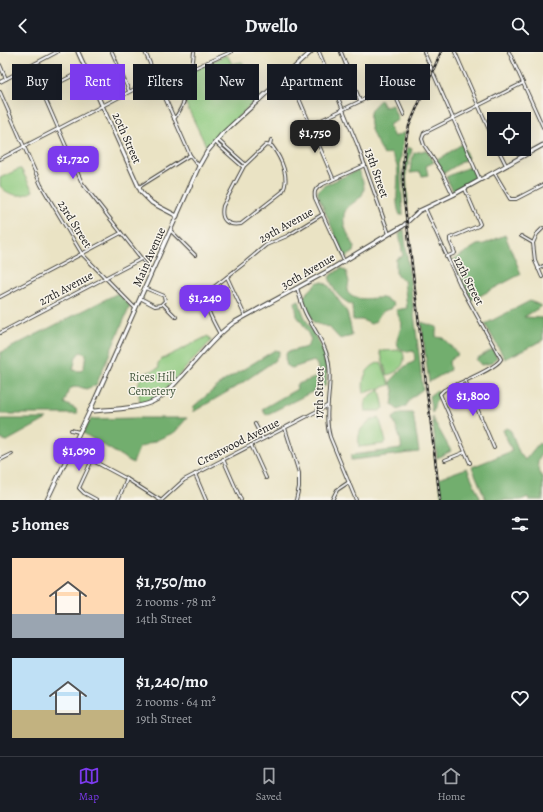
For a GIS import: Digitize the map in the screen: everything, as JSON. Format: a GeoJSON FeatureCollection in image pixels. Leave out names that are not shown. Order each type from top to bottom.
{"type":"FeatureCollection","features":[{"type":"Feature","properties":{"kind":"street"},"geometry":{"type":"LineString","coordinates":[[35,64],[57,52]]}},
{"type":"Feature","properties":{"kind":"street","name":"20th Street"},"geometry":{"type":"LineString","coordinates":[[78,52],[84,64]]}},
{"type":"Feature","properties":{"kind":"street"},"geometry":{"type":"LineString","coordinates":[[112,52],[129,92]]}},
{"type":"Feature","properties":{"kind":"street"},"geometry":{"type":"LineString","coordinates":[[145,52],[150,64]]}},
{"type":"Feature","properties":{"kind":"street"},"geometry":{"type":"LineString","coordinates":[[193,64],[194,52]]}},
{"type":"Feature","properties":{"kind":"street"},"geometry":{"type":"LineString","coordinates":[[197,67],[231,52]]}},
{"type":"Feature","properties":{"kind":"street","name":"Main Avenue"},"geometry":{"type":"LineString","coordinates":[[297,64],[310,52]]}},
{"type":"Feature","properties":{"kind":"street","name":"13th Street"},"geometry":{"type":"LineString","coordinates":[[319,52],[365,165],[389,234]]}},
{"type":"Feature","properties":{"kind":"street"},"geometry":{"type":"LineString","coordinates":[[341,52],[360,101]]}},
{"type":"Feature","properties":{"kind":"street"},"geometry":{"type":"LineString","coordinates":[[424,52],[480,180]]}},
{"type":"Feature","properties":{"kind":"street"},"geometry":{"type":"LineString","coordinates":[[455,52],[487,125]]}},
{"type":"Feature","properties":{"kind":"street"},"geometry":{"type":"LineString","coordinates":[[509,52],[543,127]]}},
{"type":"Feature","properties":{"kind":"street"},"geometry":{"type":"LineString","coordinates":[[0,65],[6,79]]}},
{"type":"Feature","properties":{"kind":"street"},"geometry":{"type":"LineString","coordinates":[[0,82],[12,76]]}},
{"type":"Feature","properties":{"kind":"street"},"geometry":{"type":"LineString","coordinates":[[454,195],[442,172],[424,145],[422,136],[426,131],[523,83]]}},
{"type":"Feature","properties":{"kind":"street"},"geometry":{"type":"LineString","coordinates":[[0,159],[133,90]]}},
{"type":"Feature","properties":{"kind":"street","name":"23rd Street"},"geometry":{"type":"LineString","coordinates":[[0,92],[41,185],[82,254],[135,308]]}},
{"type":"Feature","properties":{"kind":"street","name":"Main Avenue"},"geometry":{"type":"LineString","coordinates":[[47,500],[90,410],[199,166],[207,152],[217,140],[267,93]]}},
{"type":"Feature","properties":{"kind":"street"},"geometry":{"type":"LineString","coordinates":[[310,125],[365,99]]}},
{"type":"Feature","properties":{"kind":"street"},"geometry":{"type":"LineString","coordinates":[[46,100],[82,183],[152,272]]}},
{"type":"Feature","properties":{"kind":"street","name":"20th Street"},"geometry":{"type":"LineString","coordinates":[[100,100],[138,187],[145,197],[152,203],[176,216]]}},
{"type":"Feature","properties":{"kind":"street"},"geometry":{"type":"LineString","coordinates":[[166,100],[190,155],[199,166]]}},
{"type":"Feature","properties":{"kind":"street"},"geometry":{"type":"LineString","coordinates":[[174,119],[181,108],[183,100]]}},
{"type":"Feature","properties":{"kind":"street"},"geometry":{"type":"LineString","coordinates":[[299,100],[333,178]]}},
{"type":"Feature","properties":{"kind":"street"},"geometry":{"type":"LineString","coordinates":[[397,100],[404,115]]}},
{"type":"Feature","properties":{"kind":"street"},"geometry":{"type":"LineString","coordinates":[[217,140],[217,144],[244,166]]}},
{"type":"Feature","properties":{"kind":"street"},"geometry":{"type":"LineString","coordinates":[[270,145],[271,140]]}},
{"type":"Feature","properties":{"kind":"street"},"geometry":{"type":"LineString","coordinates":[[266,145],[270,145],[276,152],[285,174],[285,187],[282,192],[241,224],[234,225],[228,223],[223,219],[221,212],[244,166],[266,145]]}},
{"type":"Feature","properties":{"kind":"street","name":"30th Avenue"},"geometry":{"type":"LineString","coordinates":[[90,410],[94,411],[129,407],[150,403],[156,400],[164,394],[220,334],[233,323],[297,288],[403,226],[414,215],[425,208],[454,195],[543,145]]}},
{"type":"Feature","properties":{"kind":"street"},"geometry":{"type":"LineString","coordinates":[[138,187],[190,155]]}},
{"type":"Feature","properties":{"kind":"street"},"geometry":{"type":"LineString","coordinates":[[502,156],[506,165]]}},
{"type":"Feature","properties":{"kind":"street"},"geometry":{"type":"LineString","coordinates":[[344,261],[315,198],[314,191],[316,188],[333,178],[365,165]]}},
{"type":"Feature","properties":{"kind":"street"},"geometry":{"type":"LineString","coordinates":[[494,172],[510,199],[516,199],[543,185]]}},
{"type":"Feature","properties":{"kind":"street"},"geometry":{"type":"LineString","coordinates":[[446,257],[455,253],[450,238],[480,224],[465,188]]}},
{"type":"Feature","properties":{"kind":"street","name":"12th Street"},"geometry":{"type":"LineString","coordinates":[[425,208],[461,288],[501,359],[499,363],[466,380]]}},
{"type":"Feature","properties":{"kind":"street","name":"29th Avenue"},"geometry":{"type":"LineString","coordinates":[[220,334],[204,298],[207,292],[266,245],[287,236],[323,214]]}},
{"type":"Feature","properties":{"kind":"street"},"geometry":{"type":"LineString","coordinates":[[542,277],[534,257],[533,243],[537,234],[543,228]]}},
{"type":"Feature","properties":{"kind":"street"},"geometry":{"type":"LineString","coordinates":[[170,231],[195,255]]}},
{"type":"Feature","properties":{"kind":"street"},"geometry":{"type":"LineString","coordinates":[[0,297],[121,233]]}},
{"type":"Feature","properties":{"kind":"street"},"geometry":{"type":"LineString","coordinates":[[521,236],[533,243]]}},
{"type":"Feature","properties":{"kind":"street","name":"27th Avenue"},"geometry":{"type":"LineString","coordinates":[[0,333],[141,259]]}},
{"type":"Feature","properties":{"kind":"street"},"geometry":{"type":"LineString","coordinates":[[538,269],[543,266]]}},
{"type":"Feature","properties":{"kind":"street"},"geometry":{"type":"LineString","coordinates":[[227,277],[245,316]]}},
{"type":"Feature","properties":{"kind":"street"},"geometry":{"type":"LineString","coordinates":[[145,288],[164,296],[165,301],[163,304]]}},
{"type":"Feature","properties":{"kind":"street","name":"17th Street"},"geometry":{"type":"LineString","coordinates":[[297,288],[305,313],[328,355],[330,371],[327,406],[329,434],[356,500]]}},
{"type":"Feature","properties":{"kind":"street"},"geometry":{"type":"LineString","coordinates":[[140,298],[155,306],[163,304]]}},
{"type":"Feature","properties":{"kind":"street"},"geometry":{"type":"LineString","coordinates":[[163,304],[176,317]]}},
{"type":"Feature","properties":{"kind":"street"},"geometry":{"type":"LineString","coordinates":[[470,463],[440,394],[444,390],[466,380],[494,448]]}},
{"type":"Feature","properties":{"kind":"street","name":"Crestwood Avenue"},"geometry":{"type":"LineString","coordinates":[[161,500],[176,486],[195,474],[327,406]]}},
{"type":"Feature","properties":{"kind":"street"},"geometry":{"type":"LineString","coordinates":[[255,424],[263,439]]}},
{"type":"Feature","properties":{"kind":"street"},"geometry":{"type":"LineString","coordinates":[[284,428],[299,473],[299,487],[296,500]]}},
{"type":"Feature","properties":{"kind":"street"},"geometry":{"type":"LineString","coordinates":[[71,430],[79,432]]}},
{"type":"Feature","properties":{"kind":"street"},"geometry":{"type":"LineString","coordinates":[[252,445],[266,478]]}},
{"type":"Feature","properties":{"kind":"street"},"geometry":{"type":"LineString","coordinates":[[72,449],[127,479],[161,500]]}},
{"type":"Feature","properties":{"kind":"street"},"geometry":{"type":"LineString","coordinates":[[445,460],[465,452]]}},
{"type":"Feature","properties":{"kind":"street"},"geometry":{"type":"LineString","coordinates":[[0,460],[12,454]]}},
{"type":"Feature","properties":{"kind":"street"},"geometry":{"type":"LineString","coordinates":[[224,459],[241,500]]}},
{"type":"Feature","properties":{"kind":"street"},"geometry":{"type":"LineString","coordinates":[[92,460],[79,488],[84,493],[97,500]]}},
{"type":"Feature","properties":{"kind":"street"},"geometry":{"type":"LineString","coordinates":[[195,474],[206,500]]}},
{"type":"Feature","properties":{"kind":"street"},"geometry":{"type":"LineString","coordinates":[[118,500],[127,479]]}},
{"type":"Feature","properties":{"kind":"street"},"geometry":{"type":"LineString","coordinates":[[332,500],[337,490],[349,482]]}},
{"type":"Feature","properties":{"kind":"green space"},"geometry":{"type":"Polygon","coordinates":[[[227,55],[232,64],[207,64],[227,55]]]}},
{"type":"Feature","properties":{"kind":"green space"},"geometry":{"type":"Polygon","coordinates":[[[242,62],[244,64],[232,64],[242,62]]]}},
{"type":"Feature","properties":{"kind":"green space"},"geometry":{"type":"Polygon","coordinates":[[[205,65],[205,100],[257,100],[215,138],[207,148],[184,100],[197,100],[197,68],[205,65]]]}},
{"type":"Feature","properties":{"kind":"green space"},"geometry":{"type":"Polygon","coordinates":[[[380,100],[384,107],[392,104],[398,120],[390,124],[389,127],[394,137],[405,132],[400,162],[403,215],[400,215],[398,208],[398,175],[395,159],[390,153],[384,155],[371,130],[369,119],[374,106],[380,100]]]}},
{"type":"Feature","properties":{"kind":"green space"},"geometry":{"type":"Polygon","coordinates":[[[462,144],[468,158],[444,173],[436,161],[462,144]]]}},
{"type":"Feature","properties":{"kind":"green space"},"geometry":{"type":"Polygon","coordinates":[[[407,147],[412,149],[406,173],[408,205],[406,205],[403,175],[407,147]]]}},
{"type":"Feature","properties":{"kind":"green space"},"geometry":{"type":"Polygon","coordinates":[[[426,150],[434,162],[426,166],[428,175],[422,176],[420,172],[410,173],[414,153],[426,150]]]}},
{"type":"Feature","properties":{"kind":"green space"},"geometry":{"type":"Polygon","coordinates":[[[471,166],[476,178],[453,191],[446,177],[471,166]]]}},
{"type":"Feature","properties":{"kind":"green space"},"geometry":{"type":"Polygon","coordinates":[[[21,169],[33,191],[24,195],[11,194],[0,186],[0,178],[21,169]]]}},
{"type":"Feature","properties":{"kind":"green space"},"geometry":{"type":"Polygon","coordinates":[[[358,170],[363,181],[364,188],[363,194],[360,198],[345,212],[345,227],[355,247],[354,252],[346,257],[344,256],[318,195],[318,191],[323,186],[358,170]]]}},
{"type":"Feature","properties":{"kind":"green space"},"geometry":{"type":"Polygon","coordinates":[[[404,229],[423,389],[410,399],[406,406],[398,410],[392,405],[394,391],[390,382],[404,367],[415,361],[414,351],[407,352],[398,347],[397,340],[402,324],[396,310],[407,308],[404,280],[397,276],[396,272],[396,259],[403,256],[399,233],[404,229]]]}},
{"type":"Feature","properties":{"kind":"green space"},"geometry":{"type":"Polygon","coordinates":[[[505,235],[521,274],[472,300],[453,260],[477,245],[484,244],[505,235]]]}},
{"type":"Feature","properties":{"kind":"green space"},"geometry":{"type":"Polygon","coordinates":[[[341,268],[346,271],[349,282],[347,291],[350,295],[363,299],[384,298],[394,304],[391,309],[383,312],[371,324],[362,320],[353,320],[352,305],[343,300],[337,294],[329,277],[341,268]]]}},
{"type":"Feature","properties":{"kind":"green space"},"geometry":{"type":"Polygon","coordinates":[[[318,282],[323,282],[328,285],[347,312],[352,336],[340,339],[329,327],[314,323],[304,301],[304,296],[318,282]]]}},
{"type":"Feature","properties":{"kind":"green space"},"geometry":{"type":"Polygon","coordinates":[[[118,293],[130,306],[96,385],[86,389],[77,386],[69,389],[64,403],[76,409],[77,414],[0,414],[0,353],[118,293]],[[80,352],[76,357],[73,370],[80,371],[84,367],[86,354],[80,352]]]}},
{"type":"Feature","properties":{"kind":"green space"},"geometry":{"type":"Polygon","coordinates":[[[299,300],[304,316],[320,344],[326,360],[326,385],[266,415],[262,409],[297,389],[296,385],[319,374],[317,365],[314,361],[292,368],[287,366],[285,358],[287,352],[307,347],[311,340],[305,327],[297,316],[295,302],[299,300]]]}},
{"type":"Feature","properties":{"kind":"green space"},"geometry":{"type":"Polygon","coordinates":[[[530,301],[542,306],[524,317],[543,318],[543,340],[505,359],[485,324],[530,301]]]}},
{"type":"Feature","properties":{"kind":"green space"},"geometry":{"type":"Polygon","coordinates":[[[421,322],[437,327],[436,337],[443,338],[458,354],[449,361],[450,370],[429,382],[421,322]]]}},
{"type":"Feature","properties":{"kind":"green space","name":"Rices Hill Cemetery"},"geometry":{"type":"Polygon","coordinates":[[[208,336],[211,341],[163,392],[150,400],[140,403],[138,386],[141,375],[159,368],[158,363],[162,359],[208,336]]]}},
{"type":"Feature","properties":{"kind":"green space"},"geometry":{"type":"Polygon","coordinates":[[[493,349],[497,357],[492,363],[481,365],[476,359],[493,349]]]}},
{"type":"Feature","properties":{"kind":"green space"},"geometry":{"type":"Polygon","coordinates":[[[275,350],[279,351],[279,354],[274,361],[239,385],[193,412],[194,406],[224,381],[275,350]]]}},
{"type":"Feature","properties":{"kind":"green space"},"geometry":{"type":"Polygon","coordinates":[[[402,350],[404,359],[402,366],[396,372],[387,375],[380,351],[402,350]]]}},
{"type":"Feature","properties":{"kind":"green space"},"geometry":{"type":"Polygon","coordinates":[[[381,362],[390,385],[364,393],[363,383],[368,370],[381,362]]]}},
{"type":"Feature","properties":{"kind":"green space"},"geometry":{"type":"Polygon","coordinates":[[[380,390],[384,408],[379,411],[365,411],[364,407],[366,400],[380,390]]]}},
{"type":"Feature","properties":{"kind":"green space"},"geometry":{"type":"Polygon","coordinates":[[[437,390],[440,396],[435,403],[432,413],[429,396],[437,390]]]}},
{"type":"Feature","properties":{"kind":"green space"},"geometry":{"type":"Polygon","coordinates":[[[400,413],[413,413],[419,452],[351,460],[351,455],[401,449],[400,438],[393,418],[400,413]]]}},
{"type":"Feature","properties":{"kind":"green space"},"geometry":{"type":"Polygon","coordinates":[[[379,417],[386,442],[384,444],[359,447],[359,436],[362,428],[369,422],[379,417]]]}},
{"type":"Feature","properties":{"kind":"green space"},"geometry":{"type":"Polygon","coordinates":[[[432,417],[451,451],[437,458],[432,417]]]}},
{"type":"Feature","properties":{"kind":"green space"},"geometry":{"type":"Polygon","coordinates":[[[187,418],[175,432],[139,448],[133,463],[83,433],[91,419],[187,418]]]}},
{"type":"Feature","properties":{"kind":"green space"},"geometry":{"type":"Polygon","coordinates":[[[0,419],[47,419],[7,441],[0,439],[0,419]]]}},
{"type":"Feature","properties":{"kind":"green space"},"geometry":{"type":"Polygon","coordinates":[[[507,428],[511,431],[519,452],[525,460],[539,443],[543,446],[538,464],[539,471],[543,478],[543,500],[529,500],[528,497],[521,500],[486,500],[472,467],[512,451],[503,430],[507,428]]]}},
{"type":"Feature","properties":{"kind":"green space"},"geometry":{"type":"Polygon","coordinates":[[[467,468],[481,500],[442,500],[439,478],[467,468]]]}},
{"type":"Feature","properties":{"kind":"railway"},"geometry":{"type":"LineString","coordinates":[[440,500],[404,199],[403,172],[405,144],[409,126],[441,52]]}}]}
